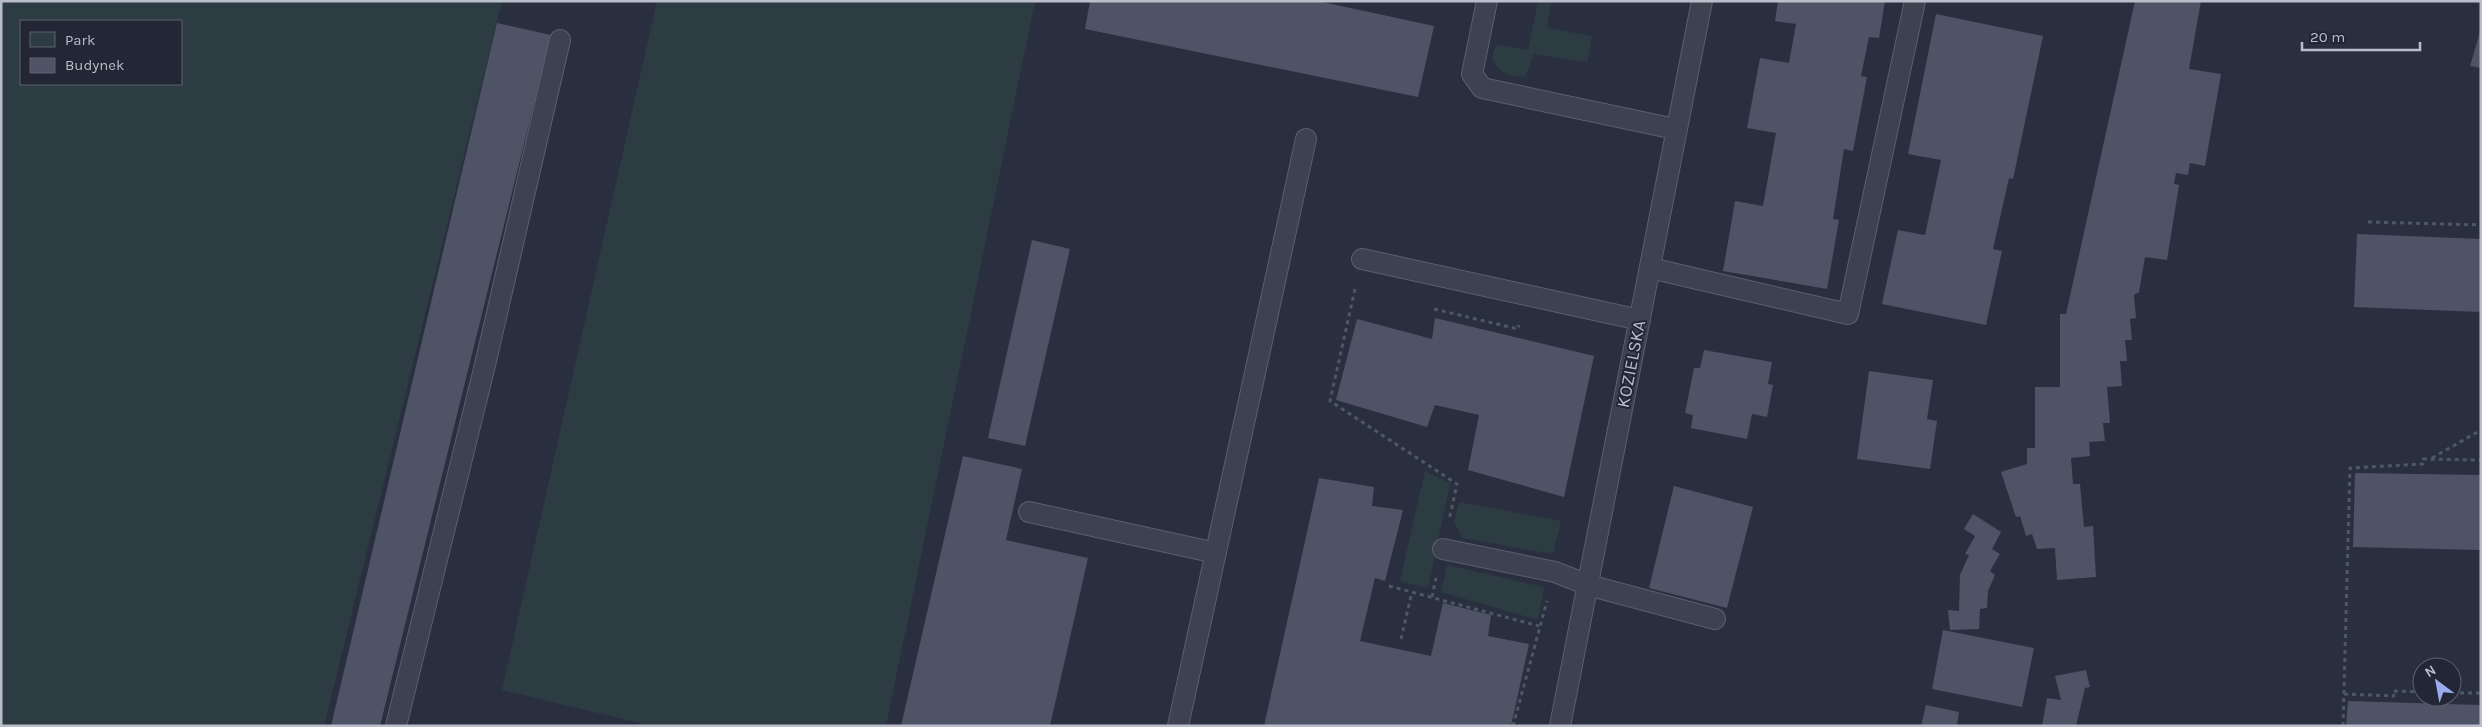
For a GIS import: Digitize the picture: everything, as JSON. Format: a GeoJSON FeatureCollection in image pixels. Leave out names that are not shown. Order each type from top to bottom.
{"type":"FeatureCollection","features":[{"type":"Feature","properties":{"kind":"lane"},"geometry":{"type":"LineString","coordinates":[[1487,1],[1472,74],[1482,88],[1675,129]]}},
{"type":"Feature","properties":{"kind":"lane","name":"KOZIELSKA"},"geometry":{"type":"LineString","coordinates":[[1560,726],[1640,320],[1675,129],[1702,1]]}},
{"type":"Feature","properties":{"kind":"lane"},"geometry":{"type":"LineString","coordinates":[[1650,268],[1848,314],[1915,1]]}},
{"type":"Feature","properties":{"kind":"lane"},"geometry":{"type":"LineString","coordinates":[[396,726],[483,374],[560,40]]}},
{"type":"Feature","properties":{"kind":"lane"},"geometry":{"type":"LineString","coordinates":[[1178,726],[1306,139]]}},
{"type":"Feature","properties":{"kind":"lane"},"geometry":{"type":"LineString","coordinates":[[1362,259],[1640,320]]}},
{"type":"Feature","properties":{"kind":"lane"},"geometry":{"type":"LineString","coordinates":[[1029,512],[1216,553]]}},
{"type":"Feature","properties":{"kind":"lane"},"geometry":{"type":"LineString","coordinates":[[1442,549],[1555,572],[1588,585],[1715,620]]}},
{"type":"Feature","properties":{"kind":"path"},"geometry":{"type":"LineString","coordinates":[[2368,222],[2481,226]]}},
{"type":"Feature","properties":{"kind":"path"},"geometry":{"type":"LineString","coordinates":[[1362,259],[1330,401],[1457,484],[1442,549]]}},
{"type":"Feature","properties":{"kind":"path"},"geometry":{"type":"LineString","coordinates":[[2431,459],[2481,430]]}},
{"type":"Feature","properties":{"kind":"path"},"geometry":{"type":"LineString","coordinates":[[2343,726],[2350,468],[2423,464],[2422,459],[2481,460]]}},
{"type":"Feature","properties":{"kind":"path"},"geometry":{"type":"LineString","coordinates":[[1388,586],[1539,626]]}},
{"type":"Feature","properties":{"kind":"path"},"geometry":{"type":"LineString","coordinates":[[1432,597],[1434,588]]}},
{"type":"Feature","properties":{"kind":"path"},"geometry":{"type":"LineString","coordinates":[[1401,639],[1412,592]]}},
{"type":"Feature","properties":{"kind":"path"},"geometry":{"type":"LineString","coordinates":[[1513,726],[1542,617]]}},
{"type":"Feature","properties":{"kind":"path"},"geometry":{"type":"LineString","coordinates":[[2344,694],[2394,696],[2394,691],[2412,692]]}},
{"type":"Feature","properties":{"kind":"path"},"geometry":{"type":"LineString","coordinates":[[2462,693],[2481,693]]}},
{"type":"Feature","properties":{"kind":"green space"},"geometry":{"type":"Polygon","coordinates":[[[1,1],[502,1],[324,726],[1,726],[1,1]]]}},
{"type":"Feature","properties":{"kind":"green space"},"geometry":{"type":"Polygon","coordinates":[[[657,1],[1035,1],[886,726],[640,726],[640,723],[502,690],[657,1]]]}},
{"type":"Feature","properties":{"kind":"green space"},"geometry":{"type":"Polygon","coordinates":[[[1538,1],[1551,1],[1547,28],[1592,36],[1587,62],[1534,54],[1525,77],[1506,73],[1492,59],[1496,44],[1528,50],[1538,1]]]}},
{"type":"Feature","properties":{"kind":"green space"},"geometry":{"type":"Polygon","coordinates":[[[1425,471],[1450,483],[1428,588],[1400,581],[1425,471]]]}},
{"type":"Feature","properties":{"kind":"green space"},"geometry":{"type":"Polygon","coordinates":[[[1459,502],[1561,521],[1553,554],[1462,538],[1454,521],[1459,502]]]}},
{"type":"Feature","properties":{"kind":"green space"},"geometry":{"type":"Polygon","coordinates":[[[1447,565],[1544,587],[1538,620],[1441,592],[1447,565]]]}},
{"type":"Feature","properties":{"kind":"building"},"geometry":{"type":"Polygon","coordinates":[[[1090,1],[1318,1],[1434,26],[1418,97],[1085,29],[1090,1]]]}},
{"type":"Feature","properties":{"kind":"building"},"geometry":{"type":"Polygon","coordinates":[[[1778,1],[1885,1],[1879,38],[1869,37],[1861,76],[1867,77],[1853,151],[1844,149],[1833,219],[1839,220],[1827,289],[1723,271],[1735,201],[1763,206],[1776,133],[1747,128],[1760,58],[1789,63],[1796,24],[1775,21],[1778,1]]]}},
{"type":"Feature","properties":{"kind":"building"},"geometry":{"type":"Polygon","coordinates":[[[2135,1],[2201,1],[2189,69],[2221,74],[2205,166],[2190,163],[2188,175],[2176,173],[2174,184],[2179,185],[2167,260],[2145,257],[2139,292],[2134,295],[2136,318],[2130,319],[2132,340],[2125,340],[2127,361],[2120,361],[2122,386],[2107,387],[2110,423],[2103,423],[2105,441],[2089,442],[2090,456],[2071,458],[2073,484],[2080,484],[2084,527],[2093,526],[2096,577],[2057,580],[2055,548],[2037,549],[2032,534],[2026,536],[2020,516],[2016,517],[2001,472],[2027,464],[2027,448],[2035,448],[2035,387],[2060,387],[2060,314],[2066,314],[2135,1]]]}},
{"type":"Feature","properties":{"kind":"building"},"geometry":{"type":"Polygon","coordinates":[[[1936,14],[2043,36],[2013,179],[2009,178],[1993,249],[2002,251],[1986,325],[1882,304],[1898,230],[1925,235],[1941,160],[1908,154],[1936,14]]]}},
{"type":"Feature","properties":{"kind":"building"},"geometry":{"type":"Polygon","coordinates":[[[497,23],[551,35],[380,726],[331,726],[497,23]]]}},
{"type":"Feature","properties":{"kind":"building"},"geometry":{"type":"Polygon","coordinates":[[[2480,32],[2481,68],[2470,66],[2480,32]]]}},
{"type":"Feature","properties":{"kind":"building"},"geometry":{"type":"Polygon","coordinates":[[[2357,234],[2481,239],[2481,312],[2354,307],[2357,234]]]}},
{"type":"Feature","properties":{"kind":"building"},"geometry":{"type":"Polygon","coordinates":[[[1032,240],[1070,249],[1025,446],[988,438],[1032,240]]]}},
{"type":"Feature","properties":{"kind":"building"},"geometry":{"type":"Polygon","coordinates":[[[1435,318],[1594,356],[1564,497],[1468,470],[1479,415],[1435,405],[1427,427],[1336,400],[1357,319],[1432,339],[1435,318]]]}},
{"type":"Feature","properties":{"kind":"building"},"geometry":{"type":"Polygon","coordinates":[[[1704,350],[1772,362],[1768,384],[1773,385],[1767,417],[1752,414],[1747,439],[1691,428],[1693,415],[1685,413],[1694,368],[1700,368],[1704,350]]]}},
{"type":"Feature","properties":{"kind":"building"},"geometry":{"type":"Polygon","coordinates":[[[1869,371],[1933,380],[1927,419],[1937,421],[1930,469],[1857,459],[1869,371]]]}},
{"type":"Feature","properties":{"kind":"building"},"geometry":{"type":"Polygon","coordinates":[[[963,456],[1022,469],[1006,540],[1088,558],[1050,726],[901,726],[963,456]]]}},
{"type":"Feature","properties":{"kind":"building"},"geometry":{"type":"Polygon","coordinates":[[[2355,473],[2481,475],[2481,550],[2353,547],[2355,473]]]}},
{"type":"Feature","properties":{"kind":"building"},"geometry":{"type":"Polygon","coordinates":[[[1319,478],[1374,487],[1372,506],[1403,510],[1385,581],[1375,578],[1360,641],[1431,656],[1443,603],[1491,615],[1488,636],[1529,644],[1511,726],[1264,726],[1319,478]]]}},
{"type":"Feature","properties":{"kind":"building"},"geometry":{"type":"Polygon","coordinates":[[[1674,486],[1753,507],[1727,608],[1649,588],[1674,486]]]}},
{"type":"Feature","properties":{"kind":"building"},"geometry":{"type":"Polygon","coordinates":[[[1973,514],[2001,532],[1992,549],[2000,554],[1990,571],[1995,575],[1988,591],[1987,608],[1980,609],[1979,629],[1950,630],[1948,610],[1959,611],[1960,575],[1969,555],[1965,554],[1975,536],[1964,529],[1973,514]]]}},
{"type":"Feature","properties":{"kind":"building"},"geometry":{"type":"Polygon","coordinates":[[[1943,630],[2034,648],[2022,707],[1932,689],[1943,630]]]}},
{"type":"Feature","properties":{"kind":"building"},"geometry":{"type":"Polygon","coordinates":[[[2086,670],[2090,687],[2085,688],[2076,726],[2042,726],[2047,698],[2061,700],[2055,676],[2086,670]]]}},
{"type":"Feature","properties":{"kind":"building"},"geometry":{"type":"Polygon","coordinates":[[[2348,701],[2412,703],[2412,707],[2481,705],[2481,726],[2346,726],[2348,701]]]}},
{"type":"Feature","properties":{"kind":"building"},"geometry":{"type":"Polygon","coordinates":[[[1926,705],[1959,712],[1957,726],[1921,726],[1926,705]]]}}]}
